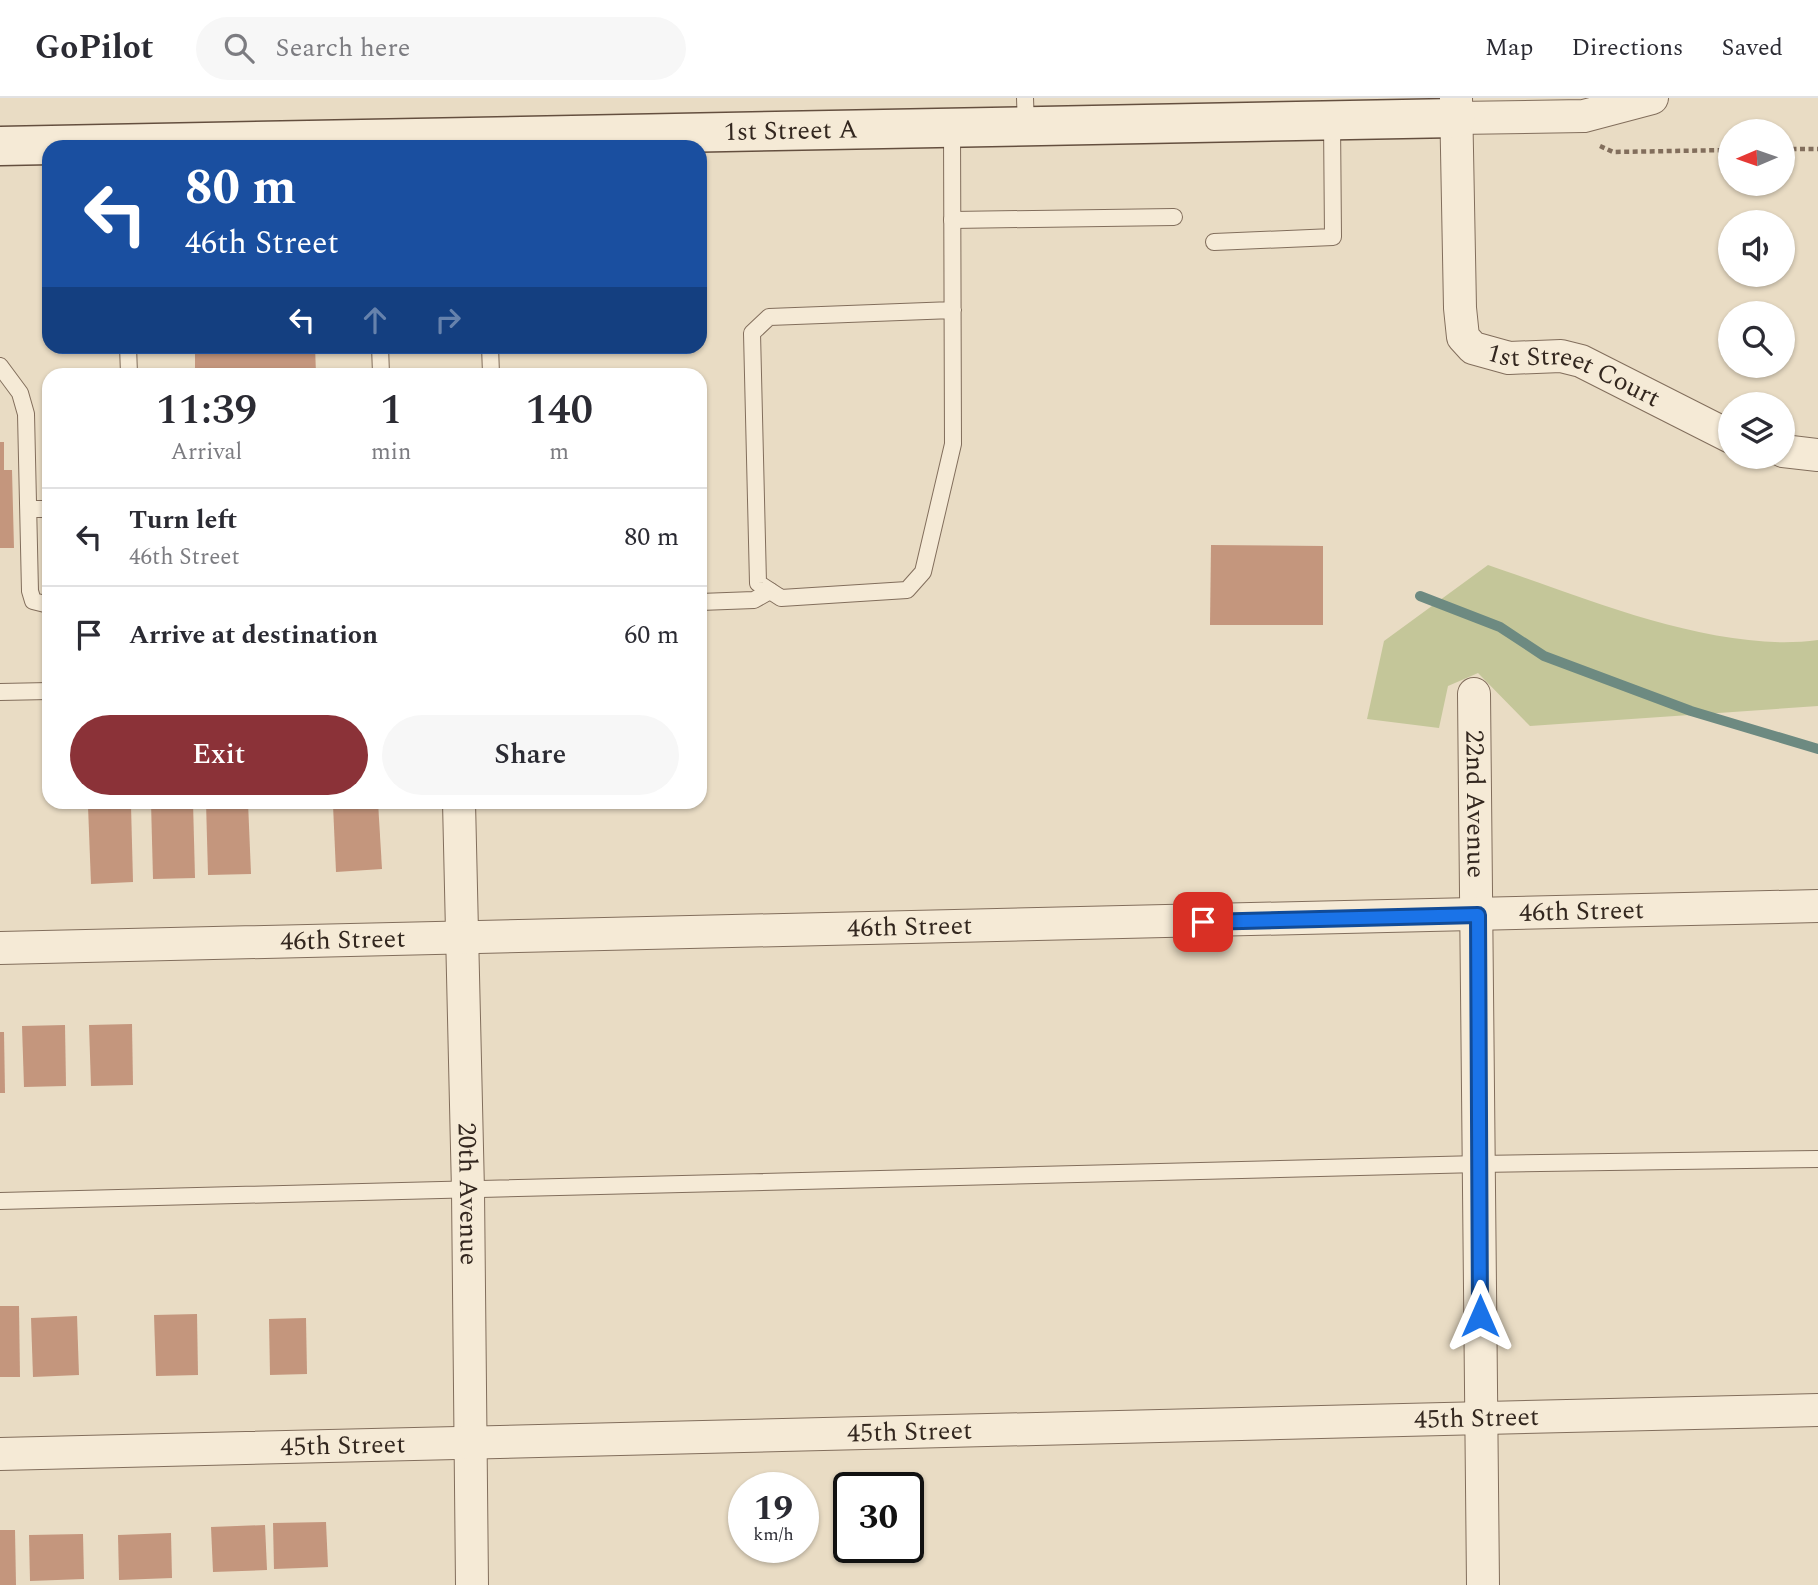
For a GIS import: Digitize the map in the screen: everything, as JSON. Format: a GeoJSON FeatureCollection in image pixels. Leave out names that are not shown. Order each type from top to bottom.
{"type":"FeatureCollection","features":[{"type":"Feature","properties":{"kind":"street"},"geometry":{"type":"LineString","coordinates":[[1456,108],[1584,116],[1652,98]]}},
{"type":"Feature","properties":{"kind":"street","name":"1st Street A"},"geometry":{"type":"LineString","coordinates":[[546,140],[952,128],[1025,112],[1278,116],[1332,121],[1456,108]]}},
{"type":"Feature","properties":{"kind":"street","name":"1st Street Court"},"geometry":{"type":"LineString","coordinates":[[1456,108],[1460,308],[1463,337],[1473,348],[1509,358],[1561,356],[1581,360],[1718,430]]}},
{"type":"Feature","properties":{"kind":"street","name":"1st Street A"},"geometry":{"type":"LineString","coordinates":[[0,146],[42,146]]}},
{"type":"Feature","properties":{"kind":"street"},"geometry":{"type":"LineString","coordinates":[[1795,452],[1818,455]]}},
{"type":"Feature","properties":{"kind":"street","name":"22nd Avenue"},"geometry":{"type":"LineString","coordinates":[[1474,694],[1483,1585]]}},
{"type":"Feature","properties":{"kind":"street","name":"20th Avenue"},"geometry":{"type":"LineString","coordinates":[[459,809],[468,1191],[472,1585]]}},
{"type":"Feature","properties":{"kind":"street","name":"46th Street"},"geometry":{"type":"LineString","coordinates":[[0,948],[461,940],[1818,906]]}},
{"type":"Feature","properties":{"kind":"street","name":"45th Street"},"geometry":{"type":"LineString","coordinates":[[0,1454],[1818,1410]]}},
{"type":"Feature","properties":{"kind":"lane"},"geometry":{"type":"LineString","coordinates":[[1214,242],[1333,237],[1332,121]]}},
{"type":"Feature","properties":{"kind":"lane"},"geometry":{"type":"LineString","coordinates":[[952,128],[953,310],[953,444],[923,572],[908,590],[781,598],[758,583],[752,333],[769,317],[953,310]]}},
{"type":"Feature","properties":{"kind":"lane"},"geometry":{"type":"LineString","coordinates":[[952,220],[1174,217]]}},
{"type":"Feature","properties":{"kind":"lane"},"geometry":{"type":"LineString","coordinates":[[3,377],[25,404],[30,590],[33,601],[42,603]]}},
{"type":"Feature","properties":{"kind":"lane"},"geometry":{"type":"LineString","coordinates":[[29,509],[42,509]]}},
{"type":"Feature","properties":{"kind":"lane"},"geometry":{"type":"LineString","coordinates":[[707,602],[754,600],[769,590]]}},
{"type":"Feature","properties":{"kind":"lane"},"geometry":{"type":"LineString","coordinates":[[0,692],[42,691]]}},
{"type":"Feature","properties":{"kind":"lane"},"geometry":{"type":"LineString","coordinates":[[0,1201],[1479,1164],[1818,1159]]}},
{"type":"Feature","properties":{"kind":"path"},"geometry":{"type":"LineString","coordinates":[[1584,116],[1587,139],[1613,152],[1718,150]]}},
{"type":"Feature","properties":{"kind":"path"},"geometry":{"type":"LineString","coordinates":[[1796,149],[1818,149]]}},
{"type":"Feature","properties":{"kind":"green space"},"geometry":{"type":"Polygon","coordinates":[[[1488,565],[1608,607],[1694,631],[1737,639],[1779,642],[1818,640],[1818,706],[1530,726],[1478,673],[1448,686],[1439,728],[1367,719],[1384,641],[1488,565]]]}},
{"type":"Feature","properties":{"kind":"building"},"geometry":{"type":"Polygon","coordinates":[[[195,354],[315,354],[316,368],[195,368],[195,354]]]}},
{"type":"Feature","properties":{"kind":"building"},"geometry":{"type":"Polygon","coordinates":[[[0,442],[4,442],[4,470],[12,470],[14,548],[0,548],[0,442]]]}},
{"type":"Feature","properties":{"kind":"building"},"geometry":{"type":"Polygon","coordinates":[[[1211,545],[1323,546],[1323,625],[1210,625],[1211,545]]]}},
{"type":"Feature","properties":{"kind":"building"},"geometry":{"type":"Polygon","coordinates":[[[88,809],[131,809],[133,882],[91,884],[88,809]]]}},
{"type":"Feature","properties":{"kind":"building"},"geometry":{"type":"Polygon","coordinates":[[[151,809],[193,809],[195,878],[153,879],[151,809]]]}},
{"type":"Feature","properties":{"kind":"building"},"geometry":{"type":"Polygon","coordinates":[[[206,809],[248,809],[251,874],[208,875],[206,809]]]}},
{"type":"Feature","properties":{"kind":"building"},"geometry":{"type":"Polygon","coordinates":[[[333,809],[378,809],[382,869],[336,872],[333,809]]]}},
{"type":"Feature","properties":{"kind":"building"},"geometry":{"type":"Polygon","coordinates":[[[132,1024],[133,1085],[91,1086],[89,1025],[132,1024]]]}},
{"type":"Feature","properties":{"kind":"building"},"geometry":{"type":"Polygon","coordinates":[[[65,1025],[66,1086],[24,1087],[22,1026],[65,1025]]]}},
{"type":"Feature","properties":{"kind":"building"},"geometry":{"type":"Polygon","coordinates":[[[0,1032],[4,1032],[5,1093],[0,1093],[0,1032]]]}},
{"type":"Feature","properties":{"kind":"building"},"geometry":{"type":"Polygon","coordinates":[[[0,1306],[19,1306],[20,1377],[0,1377],[0,1306]]]}},
{"type":"Feature","properties":{"kind":"building"},"geometry":{"type":"Polygon","coordinates":[[[197,1314],[198,1375],[156,1376],[154,1315],[197,1314]]]}},
{"type":"Feature","properties":{"kind":"building"},"geometry":{"type":"Polygon","coordinates":[[[77,1316],[79,1375],[33,1377],[31,1318],[77,1316]]]}},
{"type":"Feature","properties":{"kind":"building"},"geometry":{"type":"Polygon","coordinates":[[[306,1318],[307,1374],[270,1375],[269,1319],[306,1318]]]}},
{"type":"Feature","properties":{"kind":"building"},"geometry":{"type":"Polygon","coordinates":[[[326,1522],[328,1567],[274,1569],[273,1523],[326,1522]]]}},
{"type":"Feature","properties":{"kind":"building"},"geometry":{"type":"Polygon","coordinates":[[[265,1525],[267,1570],[213,1572],[211,1527],[265,1525]]]}},
{"type":"Feature","properties":{"kind":"building"},"geometry":{"type":"Polygon","coordinates":[[[0,1530],[15,1530],[16,1585],[0,1585],[0,1530]]]}},
{"type":"Feature","properties":{"kind":"building"},"geometry":{"type":"Polygon","coordinates":[[[171,1533],[172,1578],[119,1580],[118,1535],[171,1533]]]}},
{"type":"Feature","properties":{"kind":"building"},"geometry":{"type":"Polygon","coordinates":[[[83,1534],[84,1579],[30,1581],[29,1535],[83,1534]]]}},
{"type":"Feature","properties":{"kind":"waterway"},"geometry":{"type":"LineString","coordinates":[[1420,596],[1500,627],[1544,656],[1691,711],[1818,749]]}},
{"type":"Feature","properties":{"kind":"route"},"geometry":{"type":"LineString","coordinates":[[1203,922],[1478,915],[1480,1316]]}}]}
